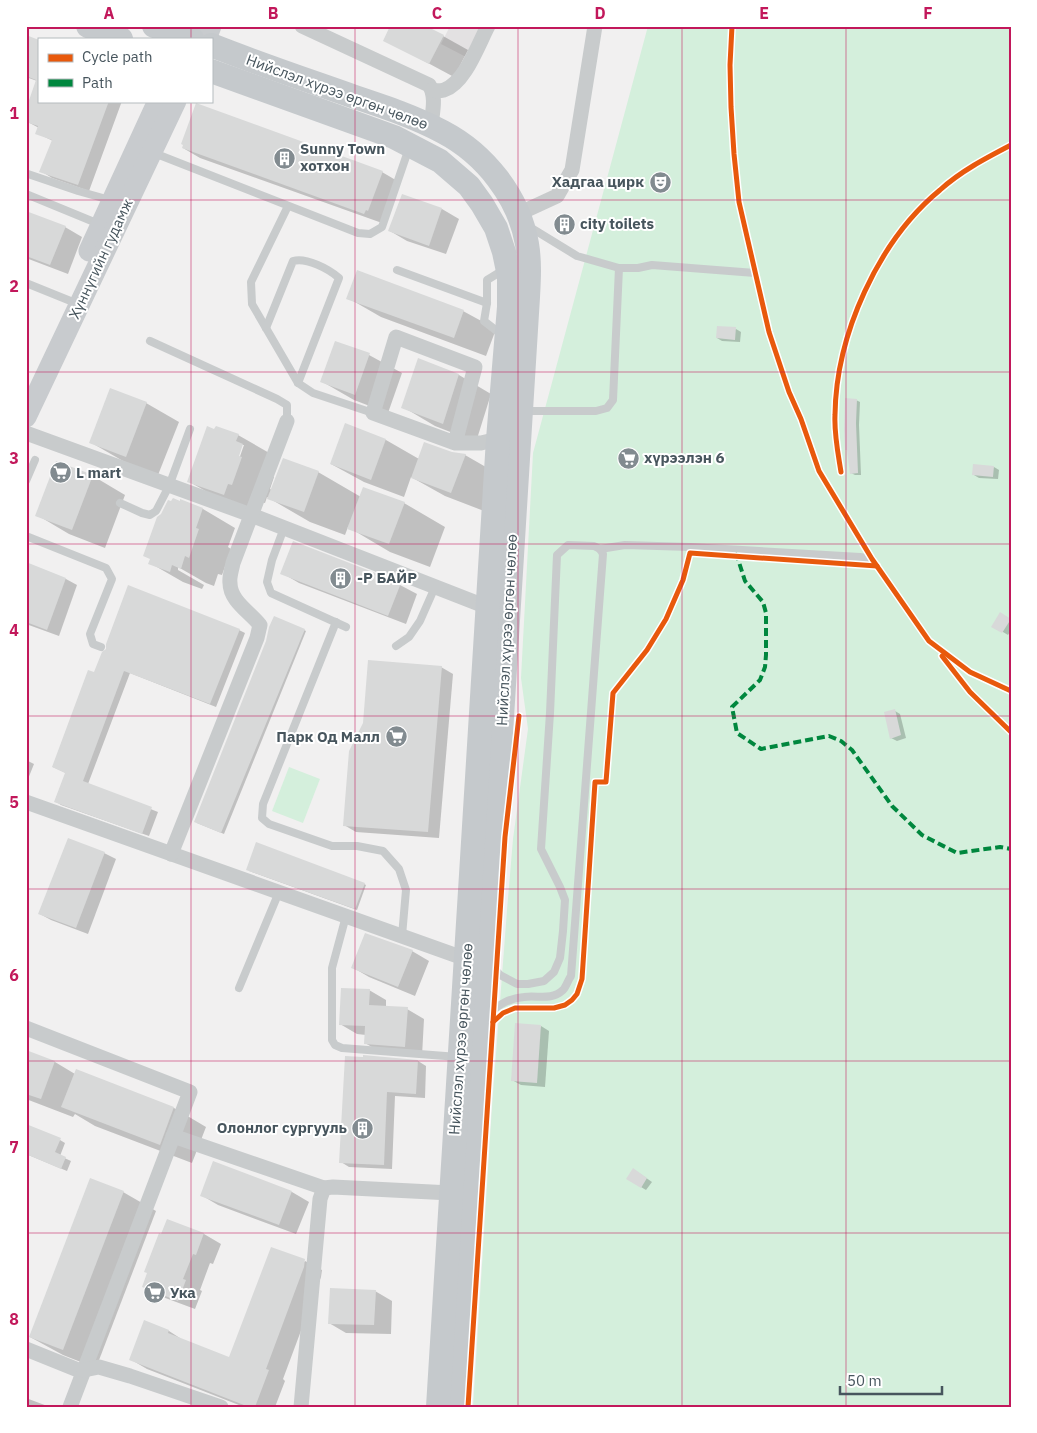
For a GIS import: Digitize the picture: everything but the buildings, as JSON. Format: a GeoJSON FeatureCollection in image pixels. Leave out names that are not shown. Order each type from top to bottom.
{"type":"FeatureCollection","features":[{"type":"Feature","properties":{"kind":"main road"},"geometry":{"type":"LineString","coordinates":[[88,26],[118,38]]}},
{"type":"Feature","properties":{"kind":"main road"},"geometry":{"type":"LineString","coordinates":[[154,26],[194,36],[211,26]]}},
{"type":"Feature","properties":{"kind":"main road","name":"Нийслэл хүрээ өргөн чөлөө"},"geometry":{"type":"LineString","coordinates":[[212,45],[401,113],[444,132],[470,150],[491,170],[507,193],[520,218],[527,243],[530,266],[521,412],[494,621]]}},
{"type":"Feature","properties":{"kind":"main road","name":"Нийслэл хүрээ өргөн чөлөө"},"geometry":{"type":"LineString","coordinates":[[212,71],[394,137],[440,161],[469,186],[482,204],[496,228],[509,276],[509,299],[498,439],[494,621],[477,960],[460,1057],[464,1164],[458,1407]]}},
{"type":"Feature","properties":{"kind":"main road","name":"Хүннүгийн гудамж"},"geometry":{"type":"LineString","coordinates":[[26,386],[73,302],[119,204],[158,102]]}},
{"type":"Feature","properties":{"kind":"main road","name":"Хүннүгийн гудамж"},"geometry":{"type":"LineString","coordinates":[[26,417],[73,302],[101,225],[119,204],[152,152],[176,102]]}},
{"type":"Feature","properties":{"kind":"main road","name":"Нийслэл хүрээ өргөн чөлөө"},"geometry":{"type":"LineString","coordinates":[[438,1407],[451,1193],[464,1164],[483,1028],[477,960]]}},
{"type":"Feature","properties":{"kind":"street"},"geometry":{"type":"LineString","coordinates":[[302,26],[425,83],[432,90],[431,126]]}},
{"type":"Feature","properties":{"kind":"street"},"geometry":{"type":"LineString","coordinates":[[432,90],[442,91],[449,88],[464,74],[488,26]]}},
{"type":"Feature","properties":{"kind":"street"},"geometry":{"type":"LineString","coordinates":[[520,218],[557,196],[572,170],[596,26]]}},
{"type":"Feature","properties":{"kind":"street"},"geometry":{"type":"LineString","coordinates":[[455,443],[475,367],[396,337],[373,413],[455,443],[481,443],[498,439]]}},
{"type":"Feature","properties":{"kind":"street"},"geometry":{"type":"LineString","coordinates":[[171,854],[257,638],[260,625],[236,601],[229,584],[233,563],[286,421]]}},
{"type":"Feature","properties":{"kind":"street"},"geometry":{"type":"LineString","coordinates":[[26,433],[284,528],[435,587],[494,621]]}},
{"type":"Feature","properties":{"kind":"street"},"geometry":{"type":"LineString","coordinates":[[26,802],[402,936],[477,960]]}},
{"type":"Feature","properties":{"kind":"street"},"geometry":{"type":"LineString","coordinates":[[26,1028],[190,1092],[70,1407]]}},
{"type":"Feature","properties":{"kind":"street"},"geometry":{"type":"LineString","coordinates":[[174,1136],[324,1188],[451,1193]]}},
{"type":"Feature","properties":{"kind":"street"},"geometry":{"type":"LineString","coordinates":[[301,1407],[320,1199],[324,1188]]}},
{"type":"Feature","properties":{"kind":"street"},"geometry":{"type":"LineString","coordinates":[[26,1350],[83,1371],[99,1367],[130,1376],[221,1407]]}},
{"type":"Feature","properties":{"kind":"lane"},"geometry":{"type":"LineString","coordinates":[[152,152],[358,233],[370,234],[382,227],[410,146]]}},
{"type":"Feature","properties":{"kind":"lane"},"geometry":{"type":"LineString","coordinates":[[28,174],[119,204]]}},
{"type":"Feature","properties":{"kind":"lane"},"geometry":{"type":"LineString","coordinates":[[26,194],[101,225]]}},
{"type":"Feature","properties":{"kind":"lane"},"geometry":{"type":"LineString","coordinates":[[288,206],[251,282],[252,304],[298,383],[313,393],[373,413]]}},
{"type":"Feature","properties":{"kind":"lane"},"geometry":{"type":"LineString","coordinates":[[520,218],[577,256],[619,268],[638,268],[652,265],[755,273]]}},
{"type":"Feature","properties":{"kind":"lane"},"geometry":{"type":"LineString","coordinates":[[266,328],[294,261],[300,259],[331,271],[339,278],[298,383]]}},
{"type":"Feature","properties":{"kind":"lane"},"geometry":{"type":"LineString","coordinates":[[506,338],[484,322],[487,303],[487,280],[507,268]]}},
{"type":"Feature","properties":{"kind":"lane"},"geometry":{"type":"LineString","coordinates":[[521,412],[596,411],[607,408],[613,400],[619,268]]}},
{"type":"Feature","properties":{"kind":"lane"},"geometry":{"type":"LineString","coordinates":[[396,270],[487,303]]}},
{"type":"Feature","properties":{"kind":"lane"},"geometry":{"type":"LineString","coordinates":[[26,283],[73,302]]}},
{"type":"Feature","properties":{"kind":"lane"},"geometry":{"type":"LineString","coordinates":[[150,340],[277,399],[287,405],[286,421]]}},
{"type":"Feature","properties":{"kind":"lane"},"geometry":{"type":"LineString","coordinates":[[120,503],[150,515],[156,511],[169,486],[190,428]]}},
{"type":"Feature","properties":{"kind":"lane"},"geometry":{"type":"LineString","coordinates":[[26,481],[35,460]]}},
{"type":"Feature","properties":{"kind":"lane"},"geometry":{"type":"LineString","coordinates":[[284,528],[272,560],[267,582],[271,593],[346,627]]}},
{"type":"Feature","properties":{"kind":"lane"},"geometry":{"type":"LineString","coordinates":[[26,536],[106,568],[112,579],[90,634],[93,644],[102,647]]}},
{"type":"Feature","properties":{"kind":"lane"},"geometry":{"type":"LineString","coordinates":[[477,960],[517,984],[528,984],[544,981],[554,972],[560,958],[565,900],[541,849],[550,713],[557,556],[568,545],[594,546],[600,549],[603,554],[570,976],[563,990],[548,998],[525,996],[508,1000],[494,1010],[483,1028]]}},
{"type":"Feature","properties":{"kind":"lane"},"geometry":{"type":"LineString","coordinates":[[600,549],[624,545],[714,548],[872,559]]}},
{"type":"Feature","properties":{"kind":"lane"},"geometry":{"type":"LineString","coordinates":[[396,646],[409,637],[420,621],[435,587]]}},
{"type":"Feature","properties":{"kind":"lane"},"geometry":{"type":"LineString","coordinates":[[336,622],[263,804],[262,818],[269,824],[332,846],[357,846],[383,851],[399,869],[406,890],[402,936]]}},
{"type":"Feature","properties":{"kind":"lane"},"geometry":{"type":"LineString","coordinates":[[239,988],[279,892]]}},
{"type":"Feature","properties":{"kind":"lane"},"geometry":{"type":"LineString","coordinates":[[346,916],[332,968],[332,1040],[336,1045],[342,1048],[460,1057]]}},
{"type":"Feature","properties":{"kind":"shaded area"},"geometry":{"type":"Polygon","coordinates":[[[450,26],[485,26],[468,58],[441,44],[450,26]]]}},
{"type":"Feature","properties":{"kind":"green space"},"geometry":{"type":"Polygon","coordinates":[[[648,26],[1011,26],[1011,1407],[473,1407],[492,1106],[507,910],[513,839],[528,729],[521,678],[533,453],[648,26]]]}},
{"type":"Feature","properties":{"kind":"green space"},"geometry":{"type":"Polygon","coordinates":[[[289,767],[320,779],[303,823],[272,811],[289,767]]]}},
{"type":"Feature","properties":{"kind":"marked path"},"geometry":{"type":"LineString","coordinates":[[735,553],[745,581],[763,602],[766,613],[765,667],[760,680],[732,707],[737,733],[761,749],[829,736],[841,741],[852,750],[892,806],[922,835],[957,853],[1000,847],[1011,849]]}},
{"type":"Feature","properties":{"kind":"cycle path"},"geometry":{"type":"LineString","coordinates":[[732,26],[730,65],[731,107],[739,202],[769,332],[819,471],[872,559],[929,641],[970,672],[1011,691]]}},
{"type":"Feature","properties":{"kind":"cycle path"},"geometry":{"type":"LineString","coordinates":[[841,472],[835,429],[837,384],[852,322],[880,263],[898,235],[918,211],[940,190],[965,171],[1011,145]]}},
{"type":"Feature","properties":{"kind":"cycle path"},"geometry":{"type":"LineString","coordinates":[[493,1022],[503,1013],[515,1008],[554,1008],[565,1005],[577,994],[582,979],[595,782],[606,782],[613,693],[647,650],[666,619],[683,580],[690,553],[877,566]]}},
{"type":"Feature","properties":{"kind":"cycle path"},"geometry":{"type":"LineString","coordinates":[[942,656],[970,692],[1011,732]]}},
{"type":"Feature","properties":{"kind":"cycle path"},"geometry":{"type":"LineString","coordinates":[[468,1407],[505,837],[519,716]]}},
{"type":"Feature","properties":{"kind":"place","name":"Sunny Town хотхон"},"geometry":{"type":"Point","coordinates":[284,158]}},
{"type":"Feature","properties":{"kind":"place","name":"Хадгаа цирк"},"geometry":{"type":"Point","coordinates":[660,182]}},
{"type":"Feature","properties":{"kind":"place","name":"city toilets"},"geometry":{"type":"Point","coordinates":[564,224]}},
{"type":"Feature","properties":{"kind":"place","name":"хүрээлэн 6"},"geometry":{"type":"Point","coordinates":[628,458]}},
{"type":"Feature","properties":{"kind":"place","name":"L mart"},"geometry":{"type":"Point","coordinates":[60,473]}},
{"type":"Feature","properties":{"kind":"place","name":"-Р БАЙР"},"geometry":{"type":"Point","coordinates":[341,578]}},
{"type":"Feature","properties":{"kind":"place","name":"Парк Од Малл"},"geometry":{"type":"Point","coordinates":[396,737]}},
{"type":"Feature","properties":{"kind":"place","name":"Олонлог сургууль"},"geometry":{"type":"Point","coordinates":[363,1128]}},
{"type":"Feature","properties":{"kind":"place","name":"Ука"},"geometry":{"type":"Point","coordinates":[154,1293]}}]}
